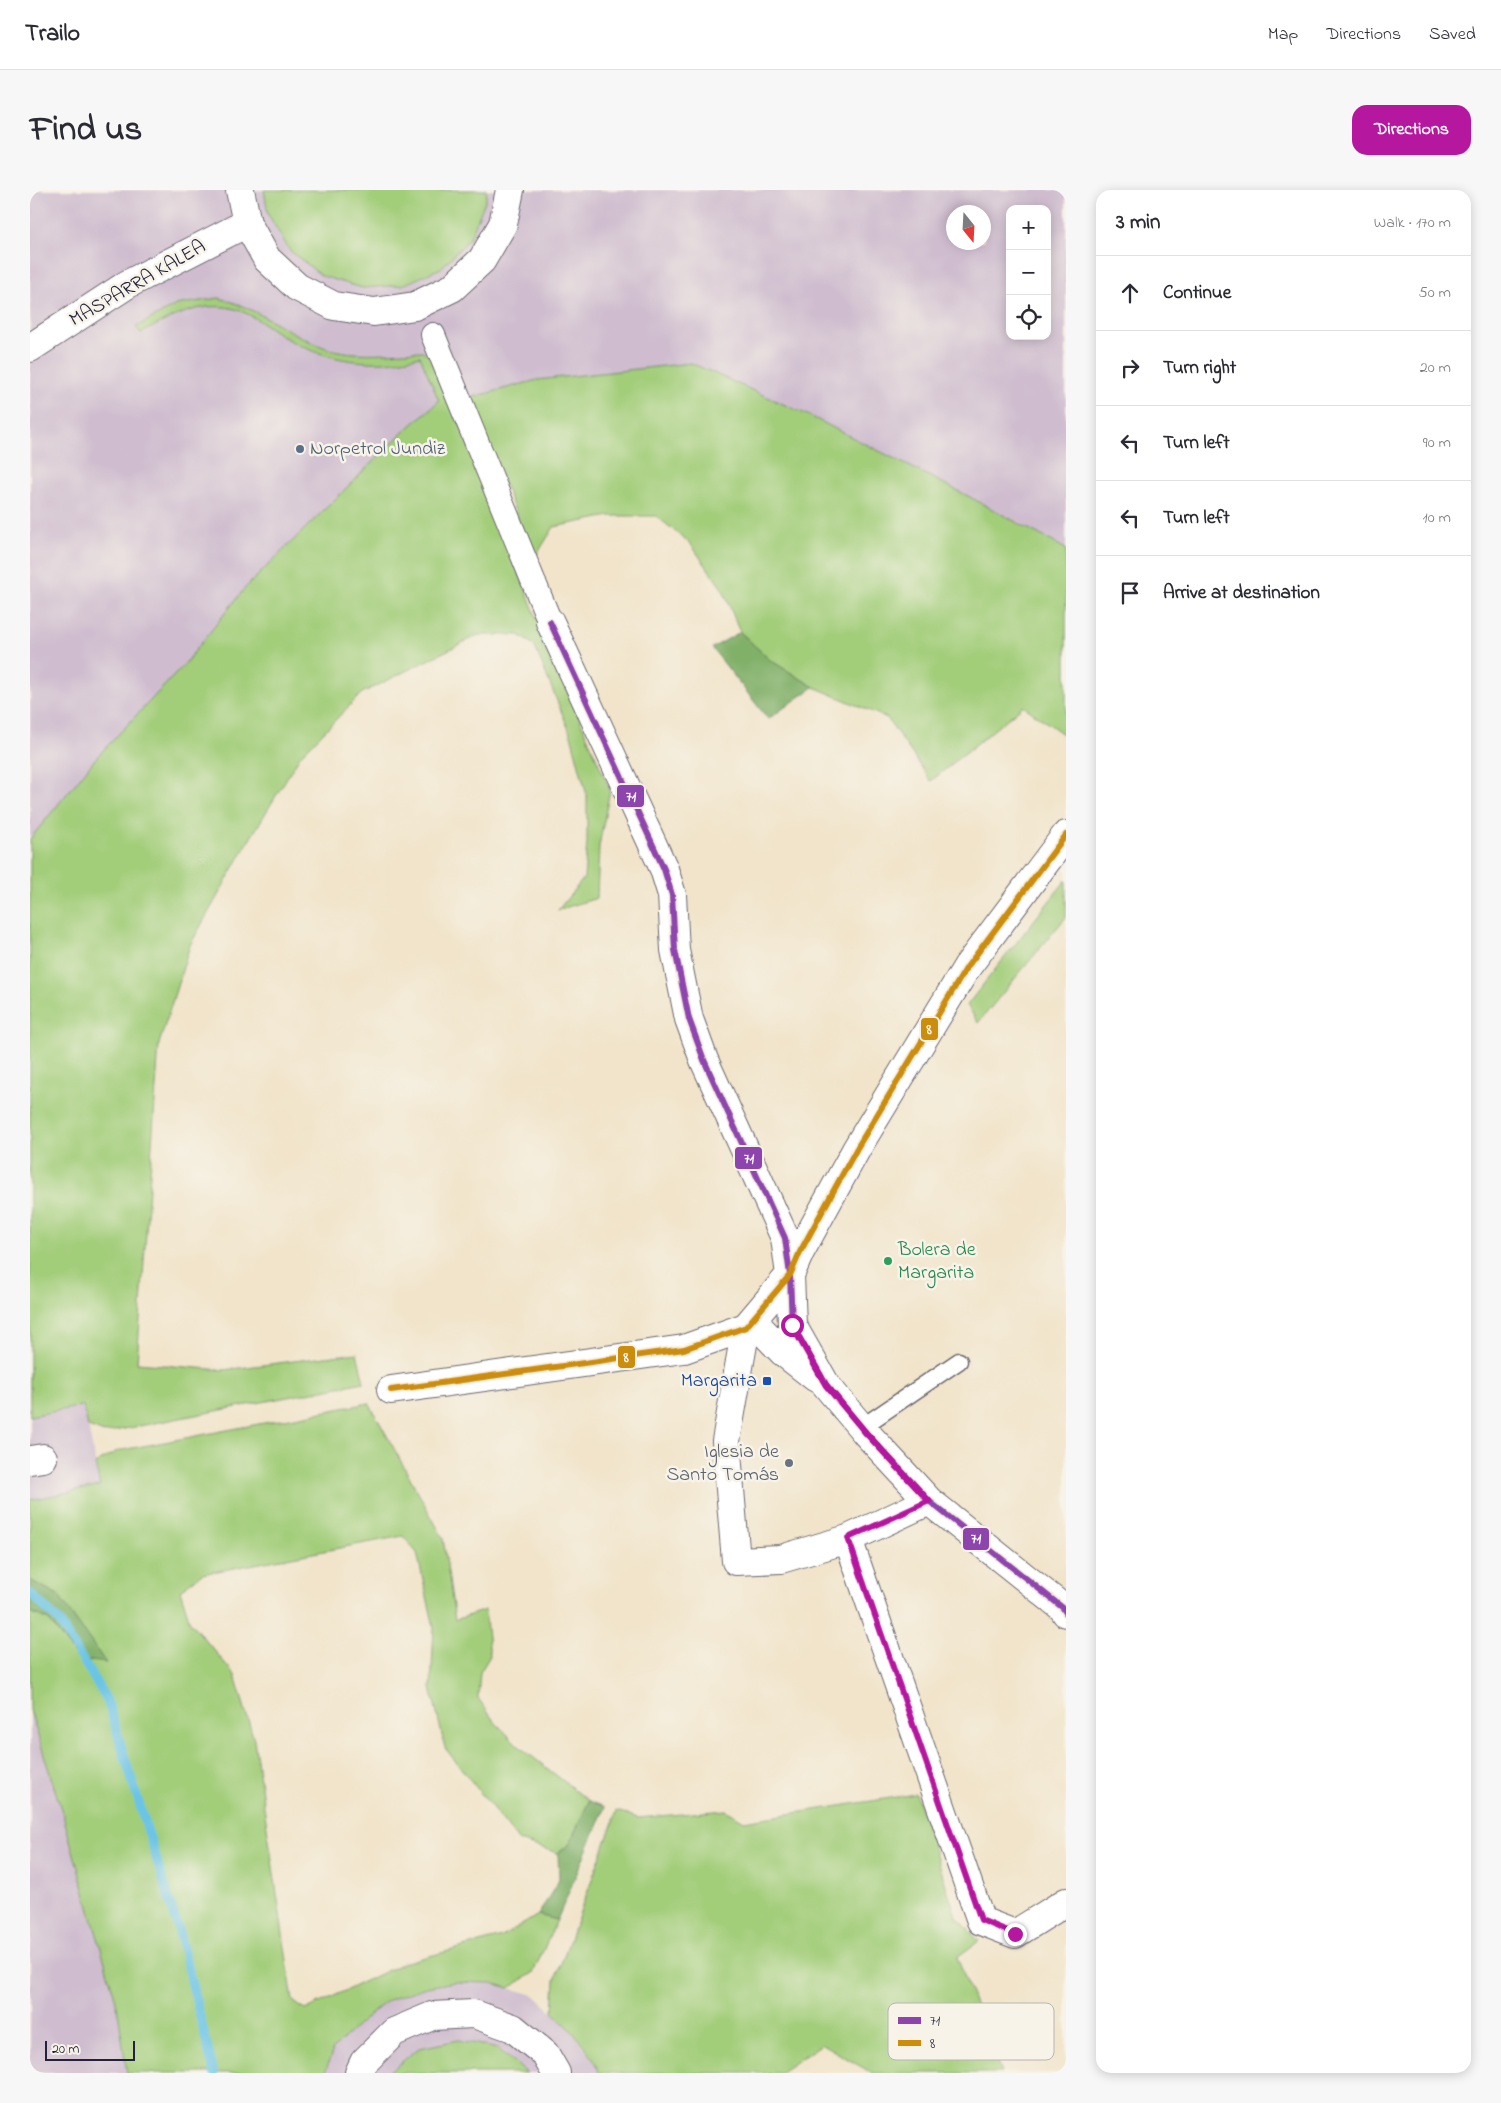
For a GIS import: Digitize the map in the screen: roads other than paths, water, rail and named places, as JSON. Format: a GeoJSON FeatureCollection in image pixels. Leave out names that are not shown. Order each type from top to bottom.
{"type":"FeatureCollection","features":[{"type":"Feature","properties":{"kind":"street"},"geometry":{"type":"LineString","coordinates":[[240,190],[247,222],[267,259],[297,287],[334,306],[374,312],[415,306],[452,288],[482,260],[503,224],[510,190]]}},
{"type":"Feature","properties":{"kind":"street","name":"MASPARRA KALEA"},"geometry":{"type":"LineString","coordinates":[[30,348],[128,284],[247,222]]}},
{"type":"Feature","properties":{"kind":"street"},"geometry":{"type":"LineString","coordinates":[[433,335],[550,622],[664,869],[672,895],[675,950],[689,1019],[704,1060],[785,1238],[790,1275],[792,1325],[826,1385],[929,1501],[1063,1608],[1066,1613]]}},
{"type":"Feature","properties":{"kind":"street"},"geometry":{"type":"LineString","coordinates":[[929,1501],[848,1538],[781,1558],[736,1561],[726,1441],[749,1324],[790,1275],[800,1252],[858,1148],[967,967],[1066,835]]}},
{"type":"Feature","properties":{"kind":"street"},"geometry":{"type":"LineString","coordinates":[[749,1324],[826,1385]]}},
{"type":"Feature","properties":{"kind":"street"},"geometry":{"type":"LineString","coordinates":[[391,1390],[684,1349],[749,1324]]}},
{"type":"Feature","properties":{"kind":"street"},"geometry":{"type":"LineString","coordinates":[[848,1538],[981,1920],[1015,1934],[1066,1902]]}},
{"type":"Feature","properties":{"kind":"street"},"geometry":{"type":"LineString","coordinates":[[359,2073],[364,2062],[394,2032],[432,2016],[474,2014],[514,2028],[545,2054],[556,2073]]}},
{"type":"Feature","properties":{"kind":"lane"},"geometry":{"type":"LineString","coordinates":[[862,1427],[959,1361]]}},
{"type":"Feature","properties":{"kind":"waterway"},"geometry":{"type":"LineString","coordinates":[[30,1593],[59,1621],[107,1700],[178,1928],[214,2073]]}},
{"type":"Feature","properties":{"kind":"place","name":"Norpetrol Jundiz"},"geometry":{"type":"Point","coordinates":[300,449]}},
{"type":"Feature","properties":{"kind":"place","name":"Bolera de Margarita"},"geometry":{"type":"Point","coordinates":[888,1261]}},
{"type":"Feature","properties":{"kind":"place","name":"Margarita"},"geometry":{"type":"Point","coordinates":[767,1381]}},
{"type":"Feature","properties":{"kind":"place","name":"Iglesia de Santo Tomás"},"geometry":{"type":"Point","coordinates":[789,1463]}}]}
